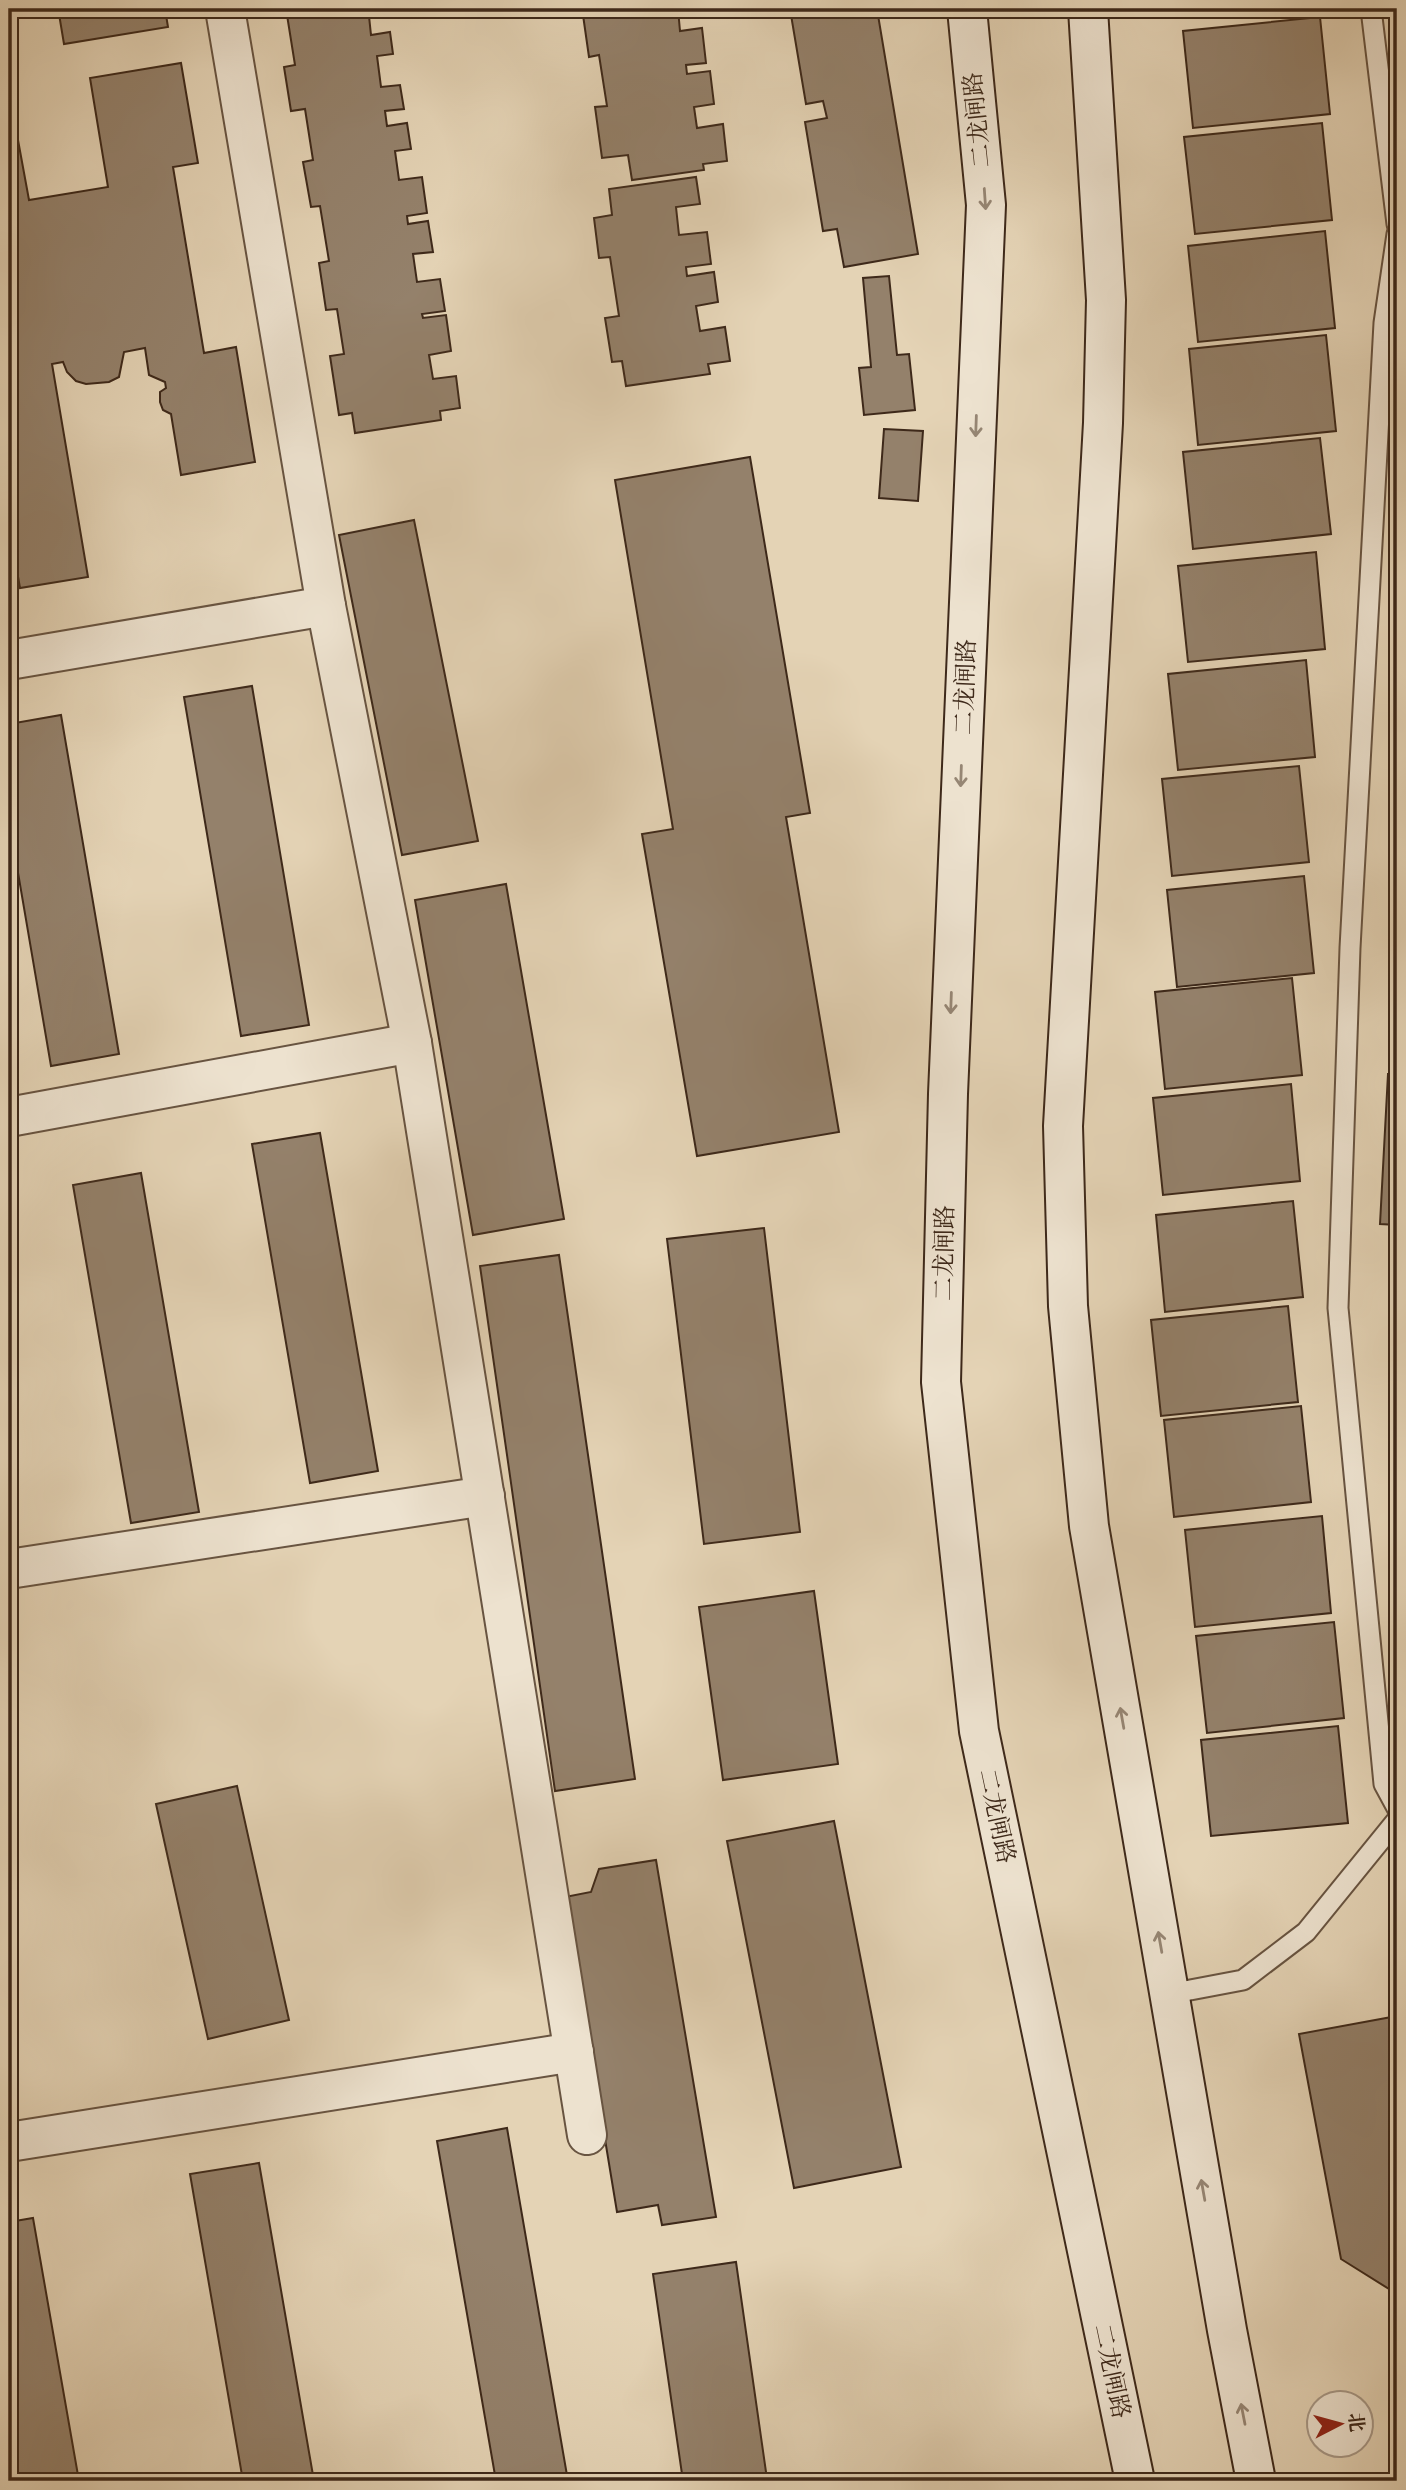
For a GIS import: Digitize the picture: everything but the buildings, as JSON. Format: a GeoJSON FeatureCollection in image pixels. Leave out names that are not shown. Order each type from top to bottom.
{"type":"FeatureCollection","features":[{"type":"Feature","properties":{"kind":"main road"},"geometry":{"type":"LineString","coordinates":[[225,9],[326,606],[412,1043],[587,2135]]}},
{"type":"Feature","properties":{"kind":"main road","name":"二龙闸路"},"geometry":{"type":"LineString","coordinates":[[967,9],[986,205],[948,1080],[941,1382],[979,1731],[1135,2481]]}},
{"type":"Feature","properties":{"kind":"main road"},"geometry":{"type":"LineString","coordinates":[[1088,9],[1106,300],[1102,451],[1063,1126],[1068,1306],[1089,1526],[1227,2330],[1256,2481]]}},
{"type":"Feature","properties":{"kind":"main road"},"geometry":{"type":"LineString","coordinates":[[9,660],[326,606]]}},
{"type":"Feature","properties":{"kind":"main road"},"geometry":{"type":"LineString","coordinates":[[9,1116],[412,1043]]}},
{"type":"Feature","properties":{"kind":"main road"},"geometry":{"type":"LineString","coordinates":[[9,1569],[485,1496]]}},
{"type":"Feature","properties":{"kind":"main road"},"geometry":{"type":"LineString","coordinates":[[9,2143],[574,2052]]}},
{"type":"Feature","properties":{"kind":"lane"},"geometry":{"type":"LineString","coordinates":[[1371,9],[1397,224]]}},
{"type":"Feature","properties":{"kind":"lane"},"geometry":{"type":"LineString","coordinates":[[1397,234],[1384,323],[1350,948],[1338,1308],[1384,1784],[1397,1808]]}},
{"type":"Feature","properties":{"kind":"lane"},"geometry":{"type":"LineString","coordinates":[[1169,1994],[1243,1980],[1306,1932],[1397,1820]]}}]}
